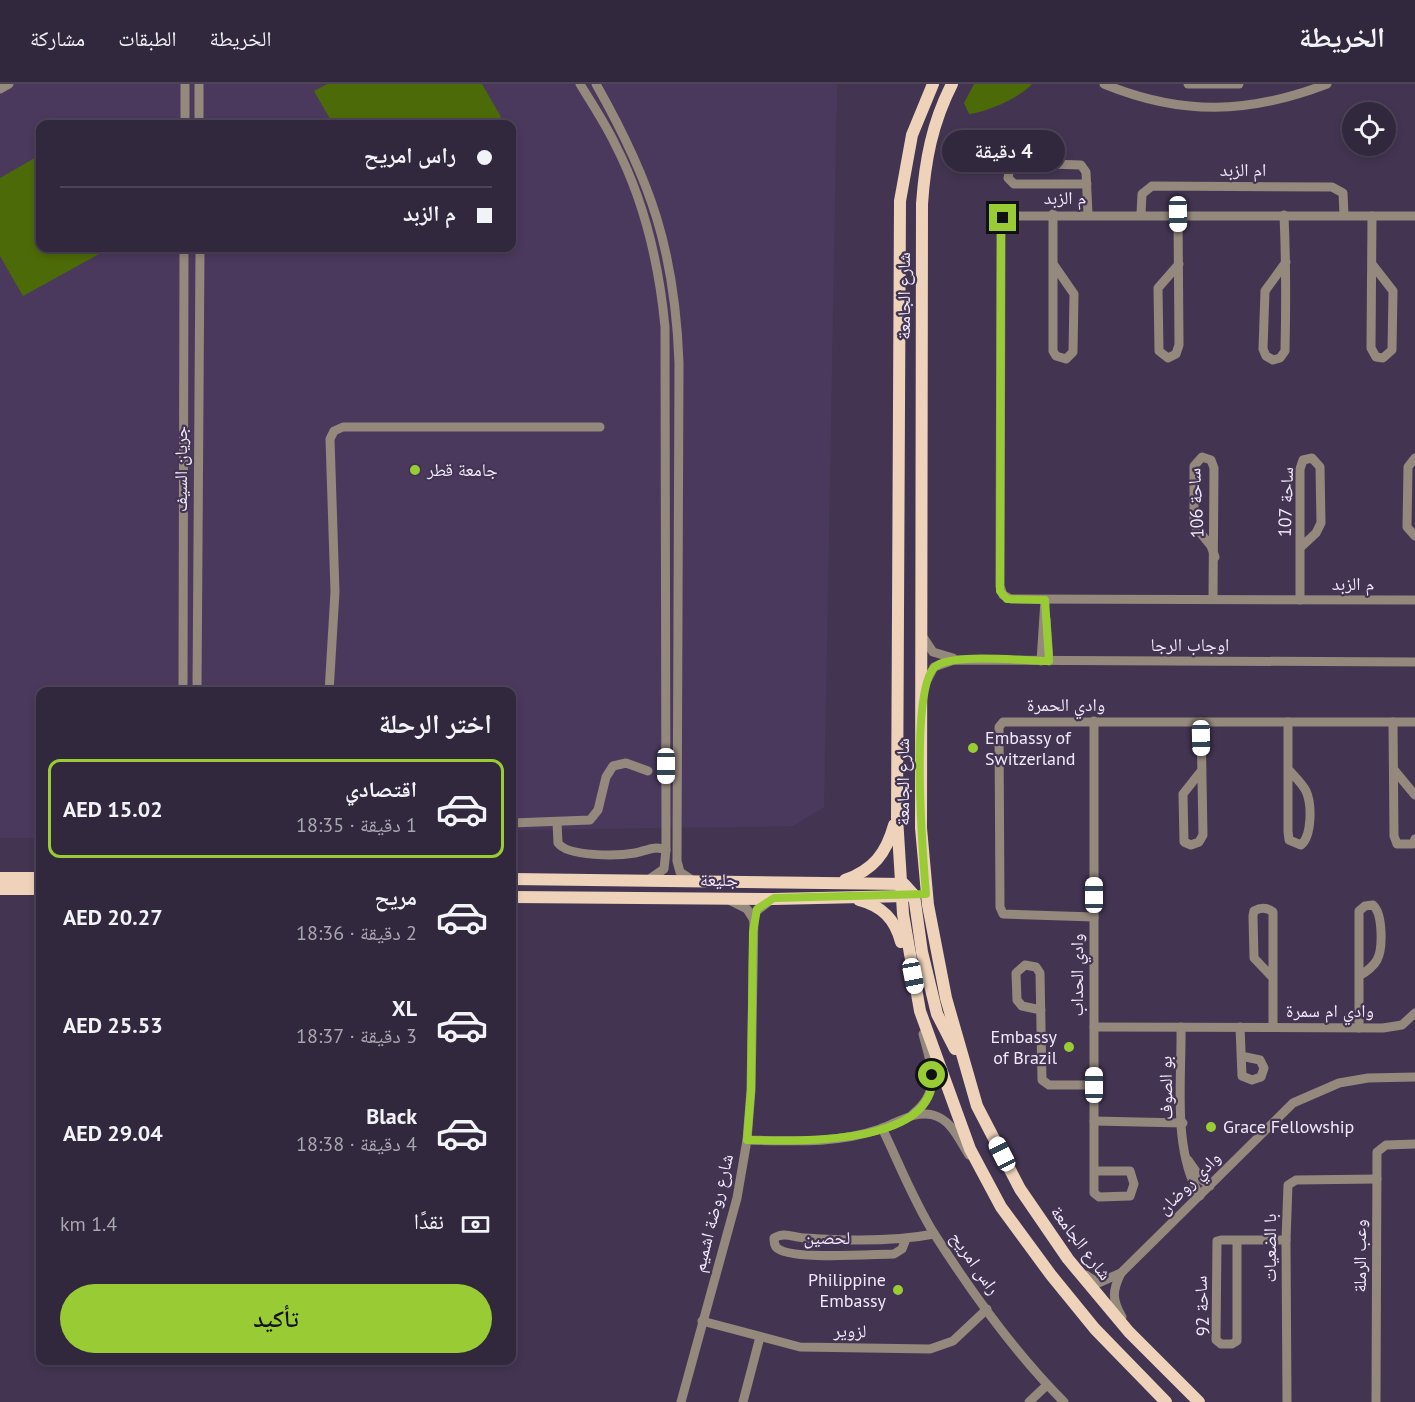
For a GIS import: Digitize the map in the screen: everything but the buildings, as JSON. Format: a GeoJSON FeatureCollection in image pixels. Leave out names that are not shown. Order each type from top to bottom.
{"type":"FeatureCollection","features":[{"type":"Feature","properties":{"kind":"main road","name":"شارع الجامعة"},"geometry":{"type":"LineString","coordinates":[[933,84],[912,135],[900,201],[897,817],[911,892],[934,946],[962,1061],[977,1106],[1020,1189],[1068,1259],[1129,1332],[1199,1402]]}},
{"type":"Feature","properties":{"kind":"main road","name":"شارع الجامعة"},"geometry":{"type":"LineString","coordinates":[[952,84],[933,128],[923,183],[921,828],[911,892],[909,959],[920,1011],[979,1166],[1001,1207],[1051,1275],[1095,1329],[1166,1402]]}},
{"type":"Feature","properties":{"kind":"main road"},"geometry":{"type":"LineString","coordinates":[[838,883],[866,870],[882,856],[897,817]]}},
{"type":"Feature","properties":{"kind":"main road"},"geometry":{"type":"LineString","coordinates":[[0,878],[36,878]]}},
{"type":"Feature","properties":{"kind":"main road","name":"جليعة"},"geometry":{"type":"LineString","coordinates":[[516,879],[838,883],[911,892]]}},
{"type":"Feature","properties":{"kind":"main road"},"geometry":{"type":"LineString","coordinates":[[0,889],[36,889]]}},
{"type":"Feature","properties":{"kind":"main road","name":"جليعة"},"geometry":{"type":"LineString","coordinates":[[516,897],[774,898],[843,897],[911,892]]}},
{"type":"Feature","properties":{"kind":"main road"},"geometry":{"type":"LineString","coordinates":[[0,896],[36,896]]}},
{"type":"Feature","properties":{"kind":"main road"},"geometry":{"type":"LineString","coordinates":[[843,897],[867,902],[889,916],[896,926],[904,954],[909,959]]}},
{"type":"Feature","properties":{"kind":"street"},"geometry":{"type":"LineString","coordinates":[[0,89],[9,84]]}},
{"type":"Feature","properties":{"kind":"street"},"geometry":{"type":"LineString","coordinates":[[185,84],[185,120]]}},
{"type":"Feature","properties":{"kind":"street"},"geometry":{"type":"LineString","coordinates":[[199,84],[199,120]]}},
{"type":"Feature","properties":{"kind":"street"},"geometry":{"type":"LineString","coordinates":[[580,84],[616,145],[634,188],[654,252],[662,294],[666,364],[666,850],[664,869],[645,881]]}},
{"type":"Feature","properties":{"kind":"street"},"geometry":{"type":"LineString","coordinates":[[596,84],[627,139],[646,184],[663,239],[675,292],[679,363],[679,870],[694,882]]}},
{"type":"Feature","properties":{"kind":"street"},"geometry":{"type":"LineString","coordinates":[[1104,84],[1161,103],[1204,108],[1266,104],[1327,84]]}},
{"type":"Feature","properties":{"kind":"street"},"geometry":{"type":"LineString","coordinates":[[1188,84],[1239,84]]}},
{"type":"Feature","properties":{"kind":"street"},"geometry":{"type":"LineString","coordinates":[[1087,184],[1014,184],[1008,178],[1007,172],[1014,164],[1078,163],[1086,169],[1087,184],[1088,214]]}},
{"type":"Feature","properties":{"kind":"street","name":"ام الزبد"},"geometry":{"type":"LineString","coordinates":[[1141,214],[1142,194],[1152,186],[1332,187],[1342,193],[1344,215]]}},
{"type":"Feature","properties":{"kind":"street","name":"م الزبد"},"geometry":{"type":"LineString","coordinates":[[1415,216],[1008,214],[1002,221],[1001,231],[1000,591],[1007,599],[1045,600],[1415,600]]}},
{"type":"Feature","properties":{"kind":"street"},"geometry":{"type":"LineString","coordinates":[[1053,214],[1053,351],[1056,356],[1066,359],[1073,352],[1074,294],[1054,265]]}},
{"type":"Feature","properties":{"kind":"street"},"geometry":{"type":"LineString","coordinates":[[1178,214],[1179,264],[1179,345],[1176,354],[1168,358],[1159,351],[1158,288],[1179,264]]}},
{"type":"Feature","properties":{"kind":"street"},"geometry":{"type":"LineString","coordinates":[[1284,214],[1286,262],[1285,351],[1280,358],[1273,360],[1266,356],[1263,349],[1265,291],[1286,262]]}},
{"type":"Feature","properties":{"kind":"street"},"geometry":{"type":"LineString","coordinates":[[1372,216],[1371,348],[1376,357],[1383,358],[1392,350],[1393,293],[1372,264]]}},
{"type":"Feature","properties":{"kind":"street","name":"جريان السيف"},"geometry":{"type":"LineString","coordinates":[[183,687],[184,252]]}},
{"type":"Feature","properties":{"kind":"street","name":"جريان السيف"},"geometry":{"type":"LineString","coordinates":[[197,687],[200,252]]}},
{"type":"Feature","properties":{"kind":"street"},"geometry":{"type":"LineString","coordinates":[[184,354],[193,351],[198,354]]}},
{"type":"Feature","properties":{"kind":"street"},"geometry":{"type":"LineString","coordinates":[[329,687],[335,592],[330,439],[334,430],[343,427],[600,427]]}},
{"type":"Feature","properties":{"kind":"street","name":"ساحة 106"},"geometry":{"type":"LineString","coordinates":[[1213,599],[1215,557],[1214,468],[1211,460],[1202,457],[1194,466],[1193,523],[1211,546],[1215,557]]}},
{"type":"Feature","properties":{"kind":"street","name":"ساحة 107"},"geometry":{"type":"LineString","coordinates":[[1300,600],[1300,469],[1303,460],[1312,458],[1320,467],[1321,523],[1316,533],[1301,547]]}},
{"type":"Feature","properties":{"kind":"street"},"geometry":{"type":"LineString","coordinates":[[1415,458],[1408,467],[1407,526],[1415,537]]}},
{"type":"Feature","properties":{"kind":"street"},"geometry":{"type":"LineString","coordinates":[[1045,600],[1042,630],[1045,661]]}},
{"type":"Feature","properties":{"kind":"street","name":"اوجاب الرجا"},"geometry":{"type":"LineString","coordinates":[[921,619],[923,639],[933,652],[964,660]]}},
{"type":"Feature","properties":{"kind":"street","name":"اوجاب الرجا"},"geometry":{"type":"LineString","coordinates":[[921,701],[926,678],[934,667],[949,661],[1415,662]]}},
{"type":"Feature","properties":{"kind":"street","name":"وادي الحمرة"},"geometry":{"type":"LineString","coordinates":[[1094,917],[1003,914],[1000,907],[999,727],[1009,721],[1415,722]]}},
{"type":"Feature","properties":{"kind":"street","name":"وادي الحداب"},"geometry":{"type":"LineString","coordinates":[[1094,721],[1094,1171],[1096,1196],[1130,1196],[1134,1184],[1130,1171],[1094,1171]]}},
{"type":"Feature","properties":{"kind":"street"},"geometry":{"type":"LineString","coordinates":[[1201,722],[1202,770],[1203,835],[1199,842],[1191,845],[1184,842],[1182,834],[1183,794],[1202,770]]}},
{"type":"Feature","properties":{"kind":"street"},"geometry":{"type":"LineString","coordinates":[[1288,722],[1288,769],[1289,840],[1301,845],[1307,840],[1309,831],[1308,795],[1288,769]]}},
{"type":"Feature","properties":{"kind":"street"},"geometry":{"type":"LineString","coordinates":[[1393,722],[1394,836],[1397,844],[1402,846],[1413,844],[1415,839]]}},
{"type":"Feature","properties":{"kind":"street"},"geometry":{"type":"LineString","coordinates":[[516,823],[582,822],[593,817],[598,810],[607,772],[613,766],[626,763],[648,771]]}},
{"type":"Feature","properties":{"kind":"street"},"geometry":{"type":"LineString","coordinates":[[1395,771],[1415,795]]}},
{"type":"Feature","properties":{"kind":"street"},"geometry":{"type":"LineString","coordinates":[[556,822],[558,843],[569,852],[632,854],[655,847],[666,850]]}},
{"type":"Feature","properties":{"kind":"street"},"geometry":{"type":"LineString","coordinates":[[666,837],[672,840],[678,838]]}},
{"type":"Feature","properties":{"kind":"street"},"geometry":{"type":"LineString","coordinates":[[720,898],[747,909],[754,921]]}},
{"type":"Feature","properties":{"kind":"street"},"geometry":{"type":"LineString","coordinates":[[754,921],[757,909],[774,898]]}},
{"type":"Feature","properties":{"kind":"street"},"geometry":{"type":"LineString","coordinates":[[1359,976],[1377,960],[1380,951],[1379,914],[1373,905],[1365,906],[1359,911],[1359,976],[1359,1028]]}},
{"type":"Feature","properties":{"kind":"street"},"geometry":{"type":"LineString","coordinates":[[1273,978],[1254,958],[1253,916],[1254,910],[1259,908],[1267,908],[1272,912],[1273,978],[1273,1027]]}},
{"type":"Feature","properties":{"kind":"street","name":"شارع روضة اشميم"},"geometry":{"type":"LineString","coordinates":[[681,1402],[736,1198],[747,1140],[751,1090],[754,921]]}},
{"type":"Feature","properties":{"kind":"street"},"geometry":{"type":"LineString","coordinates":[[1041,1010],[1022,1006],[1017,1000],[1016,973],[1025,965],[1036,967],[1041,973],[1043,1082],[1094,1085]]}},
{"type":"Feature","properties":{"kind":"street"},"geometry":{"type":"LineString","coordinates":[[911,1116],[927,1100],[932,1089],[931,1067],[920,1011]]}},
{"type":"Feature","properties":{"kind":"street","name":"وادي ام سمرة"},"geometry":{"type":"LineString","coordinates":[[1094,1027],[1359,1028],[1401,1025],[1415,1012]]}},
{"type":"Feature","properties":{"kind":"street","name":"بو الصوف"},"geometry":{"type":"LineString","coordinates":[[1181,1027],[1183,1150],[1190,1177],[1200,1196]]}},
{"type":"Feature","properties":{"kind":"street"},"geometry":{"type":"LineString","coordinates":[[1240,1027],[1241,1056]]}},
{"type":"Feature","properties":{"kind":"street","name":"وادي روضان"},"geometry":{"type":"LineString","coordinates":[[1068,1259],[1093,1282],[1098,1283],[1121,1273],[1293,1103],[1315,1091],[1368,1078],[1415,1077]]}},
{"type":"Feature","properties":{"kind":"street"},"geometry":{"type":"LineString","coordinates":[[747,1140],[844,1139],[882,1128],[911,1116],[931,1114],[946,1121],[979,1166]]}},
{"type":"Feature","properties":{"kind":"street"},"geometry":{"type":"LineString","coordinates":[[1094,1121],[1183,1123]]}},
{"type":"Feature","properties":{"kind":"street","name":"راس امريح"},"geometry":{"type":"LineString","coordinates":[[882,1128],[934,1234],[987,1309],[1047,1385],[1064,1402]]}},
{"type":"Feature","properties":{"kind":"street","name":"وعب الرملة"},"geometry":{"type":"LineString","coordinates":[[1376,1402],[1379,1147],[1415,1144]]}},
{"type":"Feature","properties":{"kind":"street"},"geometry":{"type":"LineString","coordinates":[[1183,1150],[1192,1168],[1210,1186]]}},
{"type":"Feature","properties":{"kind":"street","name":"با الضعيات"},"geometry":{"type":"LineString","coordinates":[[1287,1402],[1287,1190],[1291,1182],[1377,1179]]}},
{"type":"Feature","properties":{"kind":"street","name":"لحصين"},"geometry":{"type":"LineString","coordinates":[[906,1239],[902,1249],[894,1254],[799,1256],[778,1250],[774,1245],[774,1238],[785,1234],[804,1238],[906,1239],[934,1234]]}},
{"type":"Feature","properties":{"kind":"street","name":"ساحة 92"},"geometry":{"type":"LineString","coordinates":[[1237,1240],[1237,1341],[1232,1344],[1221,1344],[1216,1340],[1216,1245],[1221,1240],[1237,1240],[1286,1240]]}},
{"type":"Feature","properties":{"kind":"street"},"geometry":{"type":"LineString","coordinates":[[1121,1273],[1113,1289],[1113,1299],[1129,1332]]}},
{"type":"Feature","properties":{"kind":"street","name":"لزوير"},"geometry":{"type":"LineString","coordinates":[[702,1321],[800,1347],[930,1349],[952,1341],[987,1309]]}},
{"type":"Feature","properties":{"kind":"street"},"geometry":{"type":"LineString","coordinates":[[743,1402],[760,1337]]}},
{"type":"Feature","properties":{"kind":"street"},"geometry":{"type":"LineString","coordinates":[[1029,1402],[1047,1385]]}},
{"type":"Feature","properties":{"kind":"shaded area","name":"جامعة قطر"},"geometry":{"type":"Polygon","coordinates":[[[0,84],[837,84],[824,807],[793,826],[516,830],[516,687],[36,687],[36,838],[0,838],[0,84]]]}},
{"type":"Feature","properties":{"kind":"green space"},"geometry":{"type":"Polygon","coordinates":[[[327,84],[482,84],[501,117],[495,120],[331,120],[314,91],[327,84]]]}},
{"type":"Feature","properties":{"kind":"green space"},"geometry":{"type":"Polygon","coordinates":[[[974,84],[1032,84],[1003,103],[969,114],[964,103],[974,84]]]}},
{"type":"Feature","properties":{"kind":"green space"},"geometry":{"type":"Polygon","coordinates":[[[36,157],[36,252],[103,252],[23,296],[0,256],[0,178],[36,157]]]}},
{"type":"Feature","properties":{"kind":"place","name":"جامعة قطر"},"geometry":{"type":"Point","coordinates":[415,470]}},
{"type":"Feature","properties":{"kind":"place","name":"Embassy of Switzerland"},"geometry":{"type":"Point","coordinates":[973,748]}},
{"type":"Feature","properties":{"kind":"place","name":"Embassy of Brazil"},"geometry":{"type":"Point","coordinates":[1069,1047]}},
{"type":"Feature","properties":{"kind":"place","name":"Grace Fellowship"},"geometry":{"type":"Point","coordinates":[1211,1127]}},
{"type":"Feature","properties":{"kind":"place","name":"Philippine Embassy"},"geometry":{"type":"Point","coordinates":[898,1290]}},
{"type":"Feature","properties":{"kind":"route"},"geometry":{"type":"LineString","coordinates":[[932,1075],[932,1089],[922,1107],[911,1116],[882,1128],[844,1139],[747,1140],[751,1090],[753,932],[754,914],[757,909],[774,898],[926,894],[921,828],[921,701],[928,673],[938,664],[954,660],[1049,661],[1045,600],[1007,599],[1000,591],[1001,231],[1003,218]]}}]}
